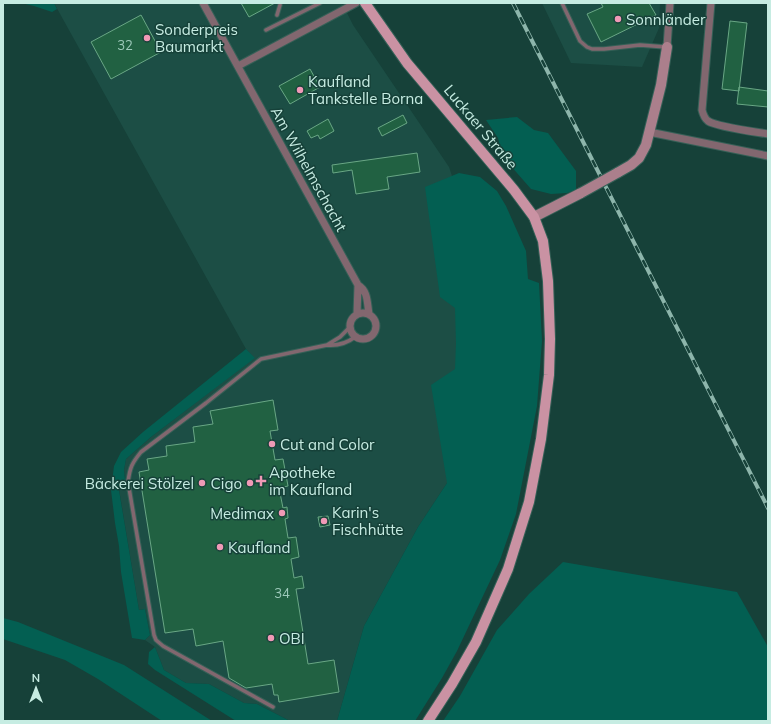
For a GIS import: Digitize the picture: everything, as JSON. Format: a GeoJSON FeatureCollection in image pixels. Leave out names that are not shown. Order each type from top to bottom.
{"type":"FeatureCollection","features":[{"type":"Feature","properties":{"kind":"main road","name":"Luckaer Straße"},"geometry":{"type":"LineString","coordinates":[[365,3],[407,63],[514,190],[534,217],[543,241],[548,281],[550,339],[549,375],[541,439],[529,502],[508,569],[476,642],[452,684],[428,721]]}},
{"type":"Feature","properties":{"kind":"street","name":"Am Wilhelmschacht"},"geometry":{"type":"LineString","coordinates":[[203,3],[358,285],[363,288],[365,292],[369,314],[376,322],[377,327],[375,332],[368,339],[355,337]]}},
{"type":"Feature","properties":{"kind":"street"},"geometry":{"type":"LineString","coordinates":[[238,66],[356,3]]}},
{"type":"Feature","properties":{"kind":"street"},"geometry":{"type":"LineString","coordinates":[[534,217],[617,173],[631,165],[639,158],[646,145],[661,85],[667,47],[670,3]]}},
{"type":"Feature","properties":{"kind":"street"},"geometry":{"type":"LineString","coordinates":[[710,3],[702,110],[704,116],[710,122],[768,134]]}},
{"type":"Feature","properties":{"kind":"street"},"geometry":{"type":"LineString","coordinates":[[649,132],[768,156]]}},
{"type":"Feature","properties":{"kind":"street"},"geometry":{"type":"LineString","coordinates":[[357,314],[358,285]]}},
{"type":"Feature","properties":{"kind":"street"},"geometry":{"type":"LineString","coordinates":[[355,337],[350,327],[352,318],[363,312],[369,314]]}},
{"type":"Feature","properties":{"kind":"lane"},"geometry":{"type":"LineString","coordinates":[[266,30],[320,3]]}},
{"type":"Feature","properties":{"kind":"lane"},"geometry":{"type":"LineString","coordinates":[[562,3],[580,41],[587,47],[592,49],[622,48],[640,44],[667,47]]}},
{"type":"Feature","properties":{"kind":"lane"},"geometry":{"type":"LineString","coordinates":[[277,14],[280,5]]}},
{"type":"Feature","properties":{"kind":"lane"},"geometry":{"type":"LineString","coordinates":[[327,345],[340,337],[350,327]]}},
{"type":"Feature","properties":{"kind":"lane"},"geometry":{"type":"LineString","coordinates":[[273,706],[194,664],[163,646],[156,640],[128,482],[129,469],[141,452],[206,403],[261,358],[327,345],[334,346],[355,337]]}},
{"type":"Feature","properties":{"kind":"shaded area"},"geometry":{"type":"Polygon","coordinates":[[[21,3],[54,3],[57,9],[52,12],[21,3]]]}},
{"type":"Feature","properties":{"kind":"shaded area"},"geometry":{"type":"Polygon","coordinates":[[[54,3],[342,3],[353,25],[449,167],[482,265],[447,483],[418,527],[364,626],[337,721],[290,721],[257,704],[244,703],[209,684],[186,683],[164,670],[155,647],[145,640],[150,635],[145,609],[139,610],[119,489],[126,488],[124,470],[126,459],[151,437],[254,358],[246,349],[54,3]]]}},
{"type":"Feature","properties":{"kind":"shaded area"},"geometry":{"type":"Polygon","coordinates":[[[542,3],[660,3],[659,28],[642,67],[571,63],[542,3]]]}},
{"type":"Feature","properties":{"kind":"shaded area"},"geometry":{"type":"Polygon","coordinates":[[[517,117],[534,130],[548,133],[576,171],[576,190],[567,193],[551,194],[531,189],[502,156],[498,138],[486,120],[517,117]]]}},
{"type":"Feature","properties":{"kind":"shaded area"},"geometry":{"type":"Polygon","coordinates":[[[459,173],[480,177],[497,191],[506,206],[526,251],[528,279],[539,283],[542,341],[537,406],[516,514],[500,560],[457,651],[415,721],[337,721],[364,626],[418,527],[447,483],[431,385],[455,369],[455,308],[440,297],[425,187],[459,173]]]}},
{"type":"Feature","properties":{"kind":"shaded area"},"geometry":{"type":"Polygon","coordinates":[[[246,349],[255,358],[151,437],[126,459],[124,470],[126,488],[119,490],[139,610],[145,609],[150,635],[145,640],[132,638],[121,572],[111,490],[114,466],[121,452],[143,432],[246,349]]]}},
{"type":"Feature","properties":{"kind":"shaded area"},"geometry":{"type":"Polygon","coordinates":[[[563,562],[737,592],[768,647],[768,721],[443,721],[460,696],[497,630],[529,594],[563,562]]]}},
{"type":"Feature","properties":{"kind":"shaded area"},"geometry":{"type":"Polygon","coordinates":[[[3,618],[18,622],[124,665],[212,721],[162,721],[98,679],[65,660],[3,639],[3,618]]]}},
{"type":"Feature","properties":{"kind":"shaded area"},"geometry":{"type":"Polygon","coordinates":[[[155,647],[164,670],[186,683],[209,684],[244,703],[257,704],[290,721],[236,721],[155,670],[148,664],[149,652],[155,647]]]}},
{"type":"Feature","properties":{"kind":"building"},"geometry":{"type":"Polygon","coordinates":[[[241,3],[275,3],[249,17],[241,3]]]}},
{"type":"Feature","properties":{"kind":"building","name":"Sonnländer"},"geometry":{"type":"Polygon","coordinates":[[[601,3],[649,3],[656,15],[601,42],[587,14],[603,7],[601,3]]]}},
{"type":"Feature","properties":{"kind":"building"},"geometry":{"type":"Polygon","coordinates":[[[141,15],[161,52],[111,79],[91,42],[141,15]]]}},
{"type":"Feature","properties":{"kind":"building"},"geometry":{"type":"Polygon","coordinates":[[[730,21],[747,23],[739,91],[722,89],[730,21]]]}},
{"type":"Feature","properties":{"kind":"building"},"geometry":{"type":"Polygon","coordinates":[[[310,69],[320,87],[290,104],[279,86],[310,69]]]}},
{"type":"Feature","properties":{"kind":"building"},"geometry":{"type":"Polygon","coordinates":[[[739,87],[768,91],[768,107],[737,104],[739,87]]]}},
{"type":"Feature","properties":{"kind":"building"},"geometry":{"type":"Polygon","coordinates":[[[403,115],[407,123],[382,136],[378,128],[403,115]]]}},
{"type":"Feature","properties":{"kind":"building"},"geometry":{"type":"Polygon","coordinates":[[[328,119],[334,131],[320,139],[318,135],[311,138],[307,131],[328,119]]]}},
{"type":"Feature","properties":{"kind":"building"},"geometry":{"type":"Polygon","coordinates":[[[417,153],[420,172],[387,177],[389,189],[356,194],[352,170],[333,173],[332,165],[417,153]]]}},
{"type":"Feature","properties":{"kind":"building","name":"Kaufland"},"geometry":{"type":"Polygon","coordinates":[[[273,400],[278,430],[270,431],[275,460],[283,459],[288,486],[279,488],[283,508],[287,507],[288,518],[285,519],[288,538],[296,537],[299,557],[291,559],[294,578],[302,576],[304,588],[296,589],[308,664],[334,660],[339,692],[279,702],[278,695],[274,695],[272,684],[246,688],[229,678],[223,641],[196,646],[193,629],[165,633],[139,472],[149,470],[147,459],[167,456],[166,446],[195,442],[193,427],[213,424],[210,411],[273,400]]]}},
{"type":"Feature","properties":{"kind":"building","name":"Karin's Fischhütte"},"geometry":{"type":"Polygon","coordinates":[[[328,516],[330,525],[320,527],[318,517],[328,516]]]}},
{"type":"Feature","properties":{"kind":"railway"},"geometry":{"type":"LineString","coordinates":[[513,3],[768,508]]}},
{"type":"Feature","properties":{"kind":"place","name":"Sonnländer"},"geometry":{"type":"Point","coordinates":[618,19]}},
{"type":"Feature","properties":{"kind":"place","name":"Sonderpreis Baumarkt"},"geometry":{"type":"Point","coordinates":[147,38]}},
{"type":"Feature","properties":{"kind":"place","name":"Kaufland Tankstelle Borna"},"geometry":{"type":"Point","coordinates":[300,90]}},
{"type":"Feature","properties":{"kind":"place","name":"Cut and Color"},"geometry":{"type":"Point","coordinates":[272,444]}},
{"type":"Feature","properties":{"kind":"place","name":"Apotheke im Kaufland"},"geometry":{"type":"Point","coordinates":[261,481]}},
{"type":"Feature","properties":{"kind":"place","name":"Bäckerei Stölzel"},"geometry":{"type":"Point","coordinates":[202,483]}},
{"type":"Feature","properties":{"kind":"place","name":"Cigo"},"geometry":{"type":"Point","coordinates":[250,483]}},
{"type":"Feature","properties":{"kind":"place","name":"Medimax"},"geometry":{"type":"Point","coordinates":[282,513]}},
{"type":"Feature","properties":{"kind":"place","name":"Karin's Fischhütte"},"geometry":{"type":"Point","coordinates":[324,521]}},
{"type":"Feature","properties":{"kind":"place","name":"Kaufland"},"geometry":{"type":"Point","coordinates":[220,547]}},
{"type":"Feature","properties":{"kind":"place","name":"OBI"},"geometry":{"type":"Point","coordinates":[271,638]}}]}
